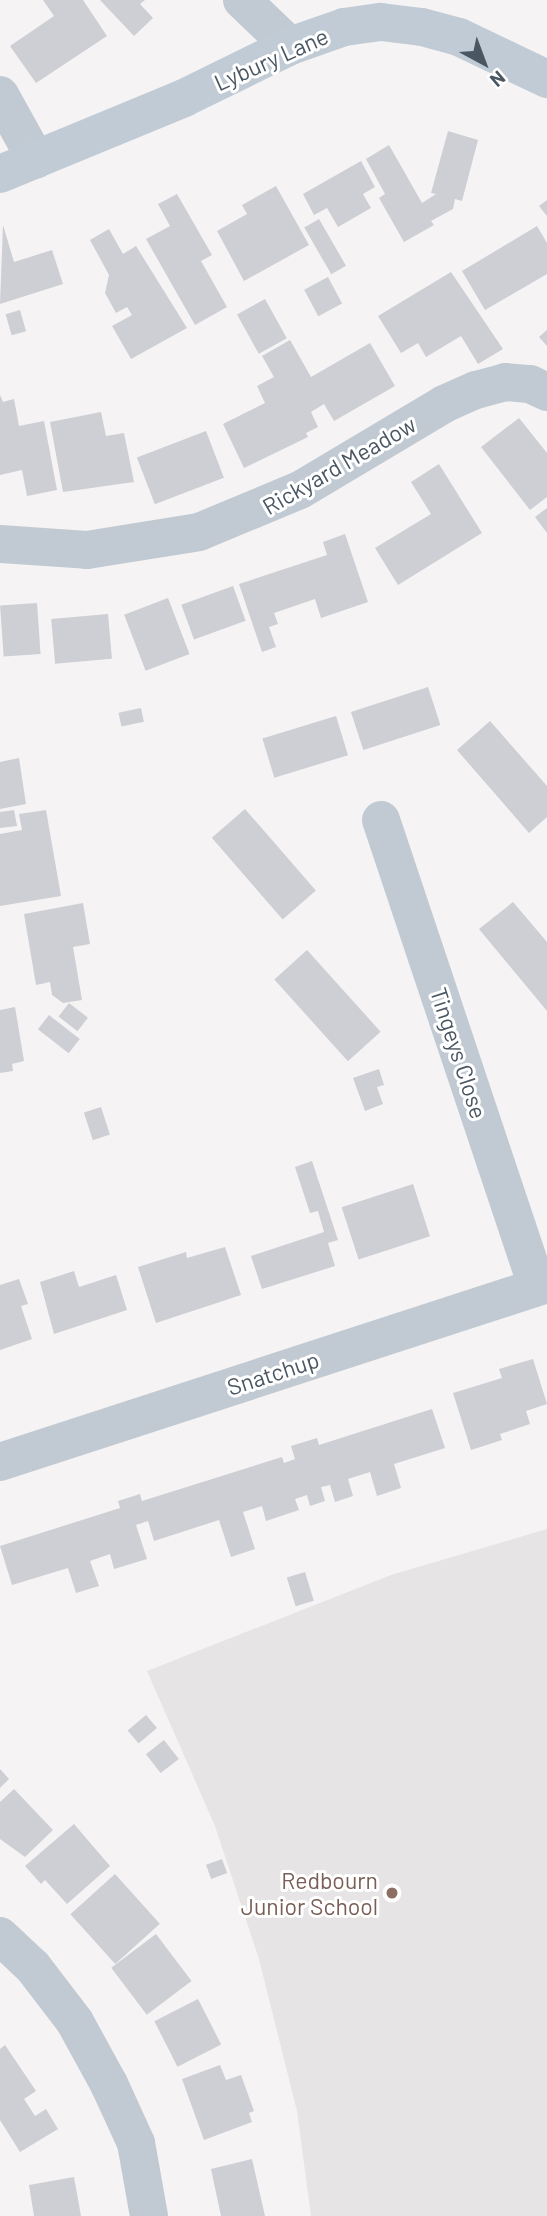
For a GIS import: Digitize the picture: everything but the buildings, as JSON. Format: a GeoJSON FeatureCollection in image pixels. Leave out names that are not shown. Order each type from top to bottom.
{"type":"FeatureCollection","features":[{"type":"Feature","properties":{"kind":"street"},"geometry":{"type":"LineString","coordinates":[[242,0],[290,46]]}},
{"type":"Feature","properties":{"kind":"street","name":"Lybury Lane"},"geometry":{"type":"LineString","coordinates":[[0,174],[184,99],[290,46],[344,27],[381,22],[422,27],[459,37],[547,79]]}},
{"type":"Feature","properties":{"kind":"street"},"geometry":{"type":"LineString","coordinates":[[0,95],[36,160]]}},
{"type":"Feature","properties":{"kind":"street","name":"Rickyard Meadow"},"geometry":{"type":"LineString","coordinates":[[0,544],[86,550],[199,532],[300,491],[444,404],[476,390],[505,382],[530,384],[547,392]]}},
{"type":"Feature","properties":{"kind":"street","name":"Tingeys Close"},"geometry":{"type":"LineString","coordinates":[[381,820],[542,1286]]}},
{"type":"Feature","properties":{"kind":"street","name":"Snatchup"},"geometry":{"type":"LineString","coordinates":[[0,1462],[542,1286]]}},
{"type":"Feature","properties":{"kind":"street"},"geometry":{"type":"LineString","coordinates":[[0,1936],[33,1967],[75,2022],[109,2084],[136,2143],[149,2216]]}},
{"type":"Feature","properties":{"kind":"shaded area","name":"Redbourn Junior School"},"geometry":{"type":"Polygon","coordinates":[[[547,1529],[547,2216],[311,2216],[297,2111],[259,1959],[215,1826],[147,1671],[391,1575],[547,1529]]]}},
{"type":"Feature","properties":{"kind":"place","name":"Redbourn Junior School"},"geometry":{"type":"Point","coordinates":[392,1893]}}]}
